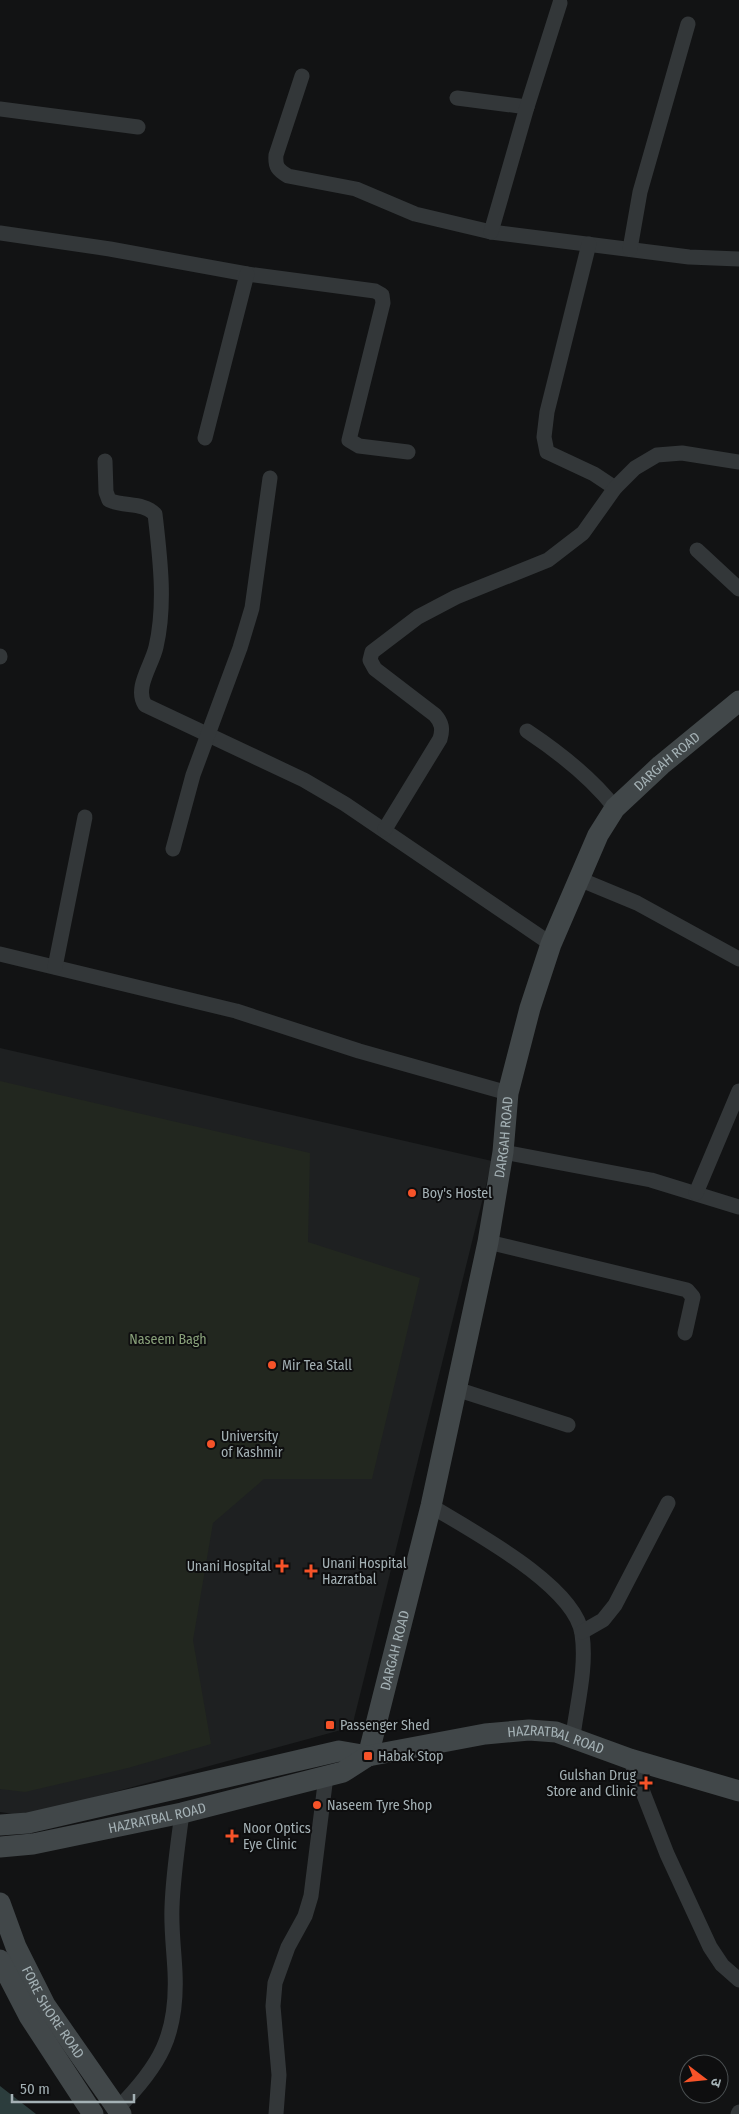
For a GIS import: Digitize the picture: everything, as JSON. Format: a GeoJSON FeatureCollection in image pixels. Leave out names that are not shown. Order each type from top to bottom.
{"type":"FeatureCollection","features":[{"type":"Feature","properties":{"kind":"main road","name":"DARGAH ROAD"},"geometry":{"type":"LineString","coordinates":[[368,1756],[431,1506],[488,1242],[503,1152],[508,1093],[530,1008],[551,944],[598,835],[615,808],[661,765],[739,701]]}},
{"type":"Feature","properties":{"kind":"main road","name":"HAZRATBAL ROAD"},"geometry":{"type":"LineString","coordinates":[[0,1824],[28,1823],[339,1751],[368,1756],[485,1734],[529,1730],[556,1732],[572,1736],[630,1759],[739,1791]]}},
{"type":"Feature","properties":{"kind":"main road","name":"HAZRATBAL ROAD"},"geometry":{"type":"LineString","coordinates":[[0,1847],[33,1844],[182,1813],[343,1772],[368,1756]]}},
{"type":"Feature","properties":{"kind":"main road","name":"FORE SHORE ROAD"},"geometry":{"type":"LineString","coordinates":[[0,1903],[16,1947],[46,2005],[119,2112]]}},
{"type":"Feature","properties":{"kind":"main road","name":"FORE SHORE ROAD"},"geometry":{"type":"LineString","coordinates":[[0,1960],[29,2016],[93,2114]]}},
{"type":"Feature","properties":{"kind":"street"},"geometry":{"type":"LineString","coordinates":[[491,232],[527,106],[560,4]]}},
{"type":"Feature","properties":{"kind":"street"},"geometry":{"type":"LineString","coordinates":[[630,249],[640,192],[688,24]]}},
{"type":"Feature","properties":{"kind":"street"},"geometry":{"type":"LineString","coordinates":[[302,76],[276,155],[275,164],[279,171],[288,176],[356,189],[415,214],[491,232],[689,257],[739,259]]}},
{"type":"Feature","properties":{"kind":"street"},"geometry":{"type":"LineString","coordinates":[[457,98],[527,106]]}},
{"type":"Feature","properties":{"kind":"street"},"geometry":{"type":"LineString","coordinates":[[0,109],[138,127]]}},
{"type":"Feature","properties":{"kind":"street"},"geometry":{"type":"LineString","coordinates":[[0,233],[110,249],[247,274],[375,291],[382,295],[383,303],[349,440],[359,446],[408,452]]}},
{"type":"Feature","properties":{"kind":"street"},"geometry":{"type":"LineString","coordinates":[[588,244],[547,412],[544,437],[547,452],[594,474],[615,488]]}},
{"type":"Feature","properties":{"kind":"street"},"geometry":{"type":"LineString","coordinates":[[205,438],[247,274]]}},
{"type":"Feature","properties":{"kind":"street"},"geometry":{"type":"LineString","coordinates":[[384,829],[440,739],[443,730],[440,721],[435,715],[375,669],[370,660],[372,652],[410,623],[433,609],[456,597],[548,560],[583,533],[615,488],[635,468],[657,455],[682,453],[739,462]]}},
{"type":"Feature","properties":{"kind":"street"},"geometry":{"type":"LineString","coordinates":[[105,461],[106,492],[109,500],[148,508],[155,514],[160,554],[160,628],[154,654],[142,687],[142,700],[145,705],[304,780],[384,829],[551,944]]}},
{"type":"Feature","properties":{"kind":"street"},"geometry":{"type":"LineString","coordinates":[[173,849],[193,775],[252,608],[270,478]]}},
{"type":"Feature","properties":{"kind":"street"},"geometry":{"type":"LineString","coordinates":[[697,550],[739,589]]}},
{"type":"Feature","properties":{"kind":"street"},"geometry":{"type":"LineString","coordinates":[[527,732],[555,749],[586,776],[615,808]]}},
{"type":"Feature","properties":{"kind":"street"},"geometry":{"type":"LineString","coordinates":[[55,967],[85,817]]}},
{"type":"Feature","properties":{"kind":"street"},"geometry":{"type":"LineString","coordinates":[[579,879],[637,903],[739,959]]}},
{"type":"Feature","properties":{"kind":"street"},"geometry":{"type":"LineString","coordinates":[[0,954],[236,1011],[359,1051],[508,1093]]}},
{"type":"Feature","properties":{"kind":"street"},"geometry":{"type":"LineString","coordinates":[[696,1193],[739,1091]]}},
{"type":"Feature","properties":{"kind":"street"},"geometry":{"type":"LineString","coordinates":[[503,1152],[651,1180],[739,1207]]}},
{"type":"Feature","properties":{"kind":"street"},"geometry":{"type":"LineString","coordinates":[[488,1242],[687,1290],[694,1297],[685,1333]]}},
{"type":"Feature","properties":{"kind":"street"},"geometry":{"type":"LineString","coordinates":[[456,1389],[568,1425]]}},
{"type":"Feature","properties":{"kind":"street"},"geometry":{"type":"LineString","coordinates":[[582,1632],[603,1620],[615,1605],[668,1503]]}},
{"type":"Feature","properties":{"kind":"street"},"geometry":{"type":"LineString","coordinates":[[431,1506],[507,1553],[535,1573],[558,1593],[574,1615],[582,1632],[583,1656],[572,1736]]}},
{"type":"Feature","properties":{"kind":"street"},"geometry":{"type":"LineString","coordinates":[[630,1759],[667,1854],[710,1947],[722,1965],[739,1980]]}},
{"type":"Feature","properties":{"kind":"street"},"geometry":{"type":"LineString","coordinates":[[276,2114],[279,2075],[273,2006],[275,1983],[288,1947],[305,1916],[311,1896],[326,1776]]}},
{"type":"Feature","properties":{"kind":"street"},"geometry":{"type":"LineString","coordinates":[[119,2112],[158,2060],[166,2046],[170,2028],[176,1990],[172,1906],[182,1813]]}},
{"type":"Feature","properties":{"kind":"shaded area","name":"Naseem Bagh"},"geometry":{"type":"Polygon","coordinates":[[[0,1048],[492,1161],[352,1727],[26,1816],[0,1812],[0,1048]]]}},
{"type":"Feature","properties":{"kind":"shaded area"},"geometry":{"type":"Polygon","coordinates":[[[0,2086],[36,2114],[0,2114],[0,2086]]]}},
{"type":"Feature","properties":{"kind":"green space","name":"Naseem Bagh"},"geometry":{"type":"Polygon","coordinates":[[[0,1081],[310,1153],[308,1242],[420,1278],[372,1479],[264,1479],[213,1523],[193,1640],[211,1744],[128,1768],[25,1792],[0,1789],[0,1081]]]}},
{"type":"Feature","properties":{"kind":"place","name":"Boy's Hostel"},"geometry":{"type":"Point","coordinates":[412,1193]}},
{"type":"Feature","properties":{"kind":"place","name":"Mir Tea Stall"},"geometry":{"type":"Point","coordinates":[272,1365]}},
{"type":"Feature","properties":{"kind":"place","name":"University of Kashmir"},"geometry":{"type":"Point","coordinates":[211,1444]}},
{"type":"Feature","properties":{"kind":"place","name":"Unani Hospital"},"geometry":{"type":"Point","coordinates":[282,1566]}},
{"type":"Feature","properties":{"kind":"place","name":"Unani Hospital Hazratbal"},"geometry":{"type":"Point","coordinates":[311,1571]}},
{"type":"Feature","properties":{"kind":"place","name":"Passenger Shed"},"geometry":{"type":"Point","coordinates":[330,1725]}},
{"type":"Feature","properties":{"kind":"place","name":"Habak Stop"},"geometry":{"type":"Point","coordinates":[368,1756]}},
{"type":"Feature","properties":{"kind":"place","name":"Gulshan Drug Store and Clinic"},"geometry":{"type":"Point","coordinates":[646,1783]}},
{"type":"Feature","properties":{"kind":"place","name":"Naseem Tyre Shop"},"geometry":{"type":"Point","coordinates":[317,1805]}},
{"type":"Feature","properties":{"kind":"place","name":"Noor Optics Eye Clinic"},"geometry":{"type":"Point","coordinates":[232,1836]}}]}
